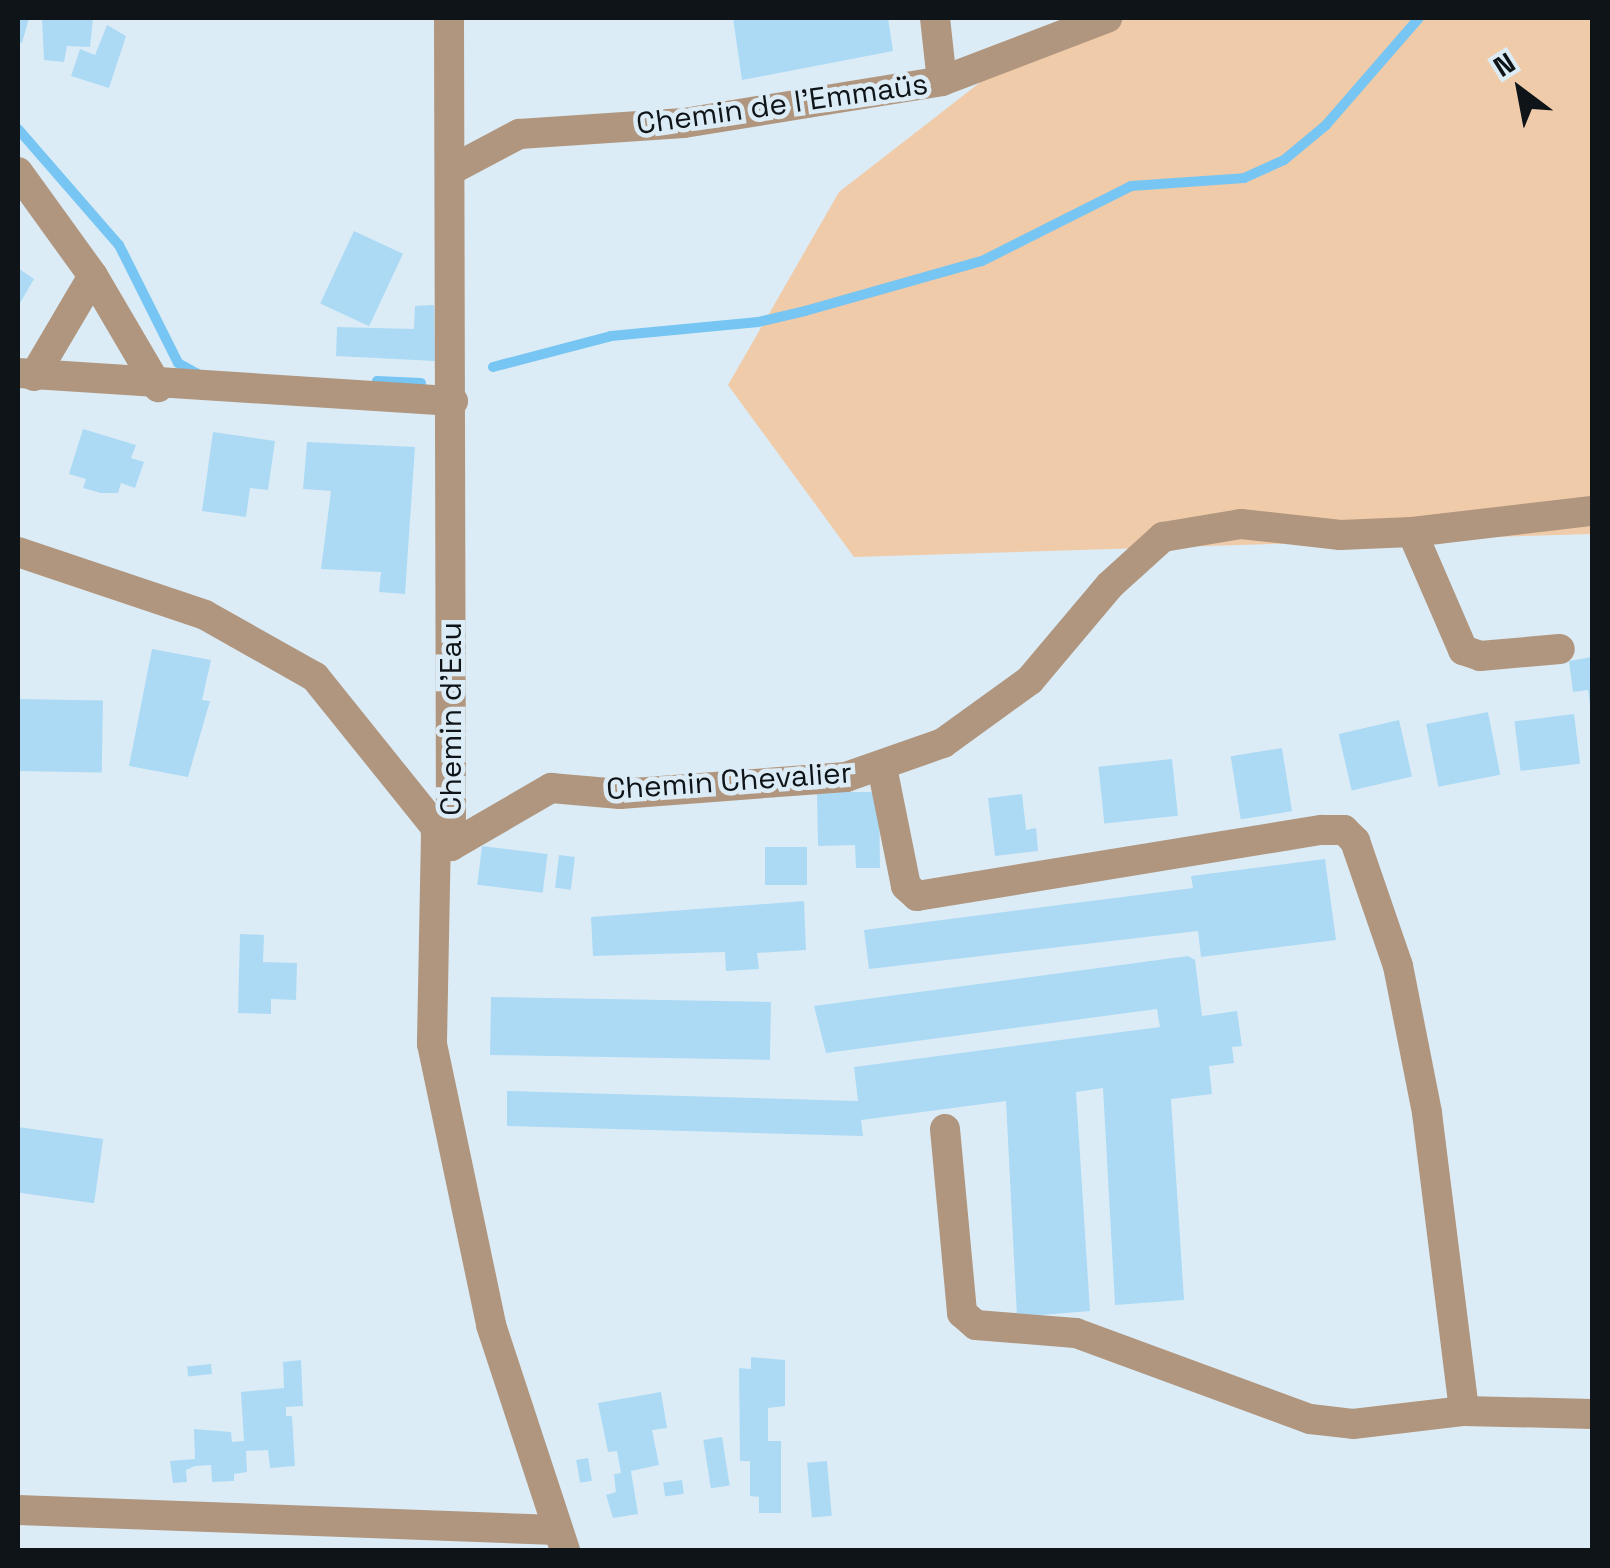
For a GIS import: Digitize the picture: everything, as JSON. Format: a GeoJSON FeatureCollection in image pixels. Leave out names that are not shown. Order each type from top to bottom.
{"type":"FeatureCollection","features":[{"type":"Feature","properties":{"kind":"street","name":"Chemin d'Eau"},"geometry":{"type":"LineString","coordinates":[[449,18],[453,169],[450,846]]}},
{"type":"Feature","properties":{"kind":"street"},"geometry":{"type":"LineString","coordinates":[[934,18],[942,80]]}},
{"type":"Feature","properties":{"kind":"street","name":"Chemin de l'Emmaüs"},"geometry":{"type":"LineString","coordinates":[[453,169],[520,134],[684,123],[942,80],[1107,18]]}},
{"type":"Feature","properties":{"kind":"street"},"geometry":{"type":"LineString","coordinates":[[18,172],[93,276],[158,387]]}},
{"type":"Feature","properties":{"kind":"street"},"geometry":{"type":"LineString","coordinates":[[93,276],[26,375],[158,387],[453,402]]}},
{"type":"Feature","properties":{"kind":"street","name":"Chemin Chevalier"},"geometry":{"type":"LineString","coordinates":[[450,846],[551,788],[690,790],[846,778],[882,767],[986,716],[1030,680],[1110,585],[1163,537],[1241,524],[1340,535],[1412,532],[1592,511]]}},
{"type":"Feature","properties":{"kind":"street"},"geometry":{"type":"LineString","coordinates":[[1412,532],[1463,650],[1480,656],[1560,649]]}},
{"type":"Feature","properties":{"kind":"street"},"geometry":{"type":"LineString","coordinates":[[18,552],[205,615],[314,678],[450,846]]}},
{"type":"Feature","properties":{"kind":"street"},"geometry":{"type":"LineString","coordinates":[[882,767],[906,886],[917,896],[1322,830],[1344,830],[1354,841],[1398,966],[1428,1113],[1464,1411]]}},
{"type":"Feature","properties":{"kind":"street","name":"Chemin d'Eau"},"geometry":{"type":"LineString","coordinates":[[450,846],[436,833],[432,1044],[491,1325],[561,1540]]}},
{"type":"Feature","properties":{"kind":"street"},"geometry":{"type":"LineString","coordinates":[[946,1129],[966,1320],[1076,1333],[1310,1419],[1353,1424],[1464,1411],[1592,1414]]}},
{"type":"Feature","properties":{"kind":"street"},"geometry":{"type":"LineString","coordinates":[[18,1510],[561,1540]]}},
{"type":"Feature","properties":{"kind":"shaded area"},"geometry":{"type":"Polygon","coordinates":[[[1063,18],[1592,18],[1592,534],[854,557],[728,385],[839,192],[1063,18]]]}},
{"type":"Feature","properties":{"kind":"building"},"geometry":{"type":"Polygon","coordinates":[[[18,18],[29,18],[22,43],[18,42],[18,18]]]}},
{"type":"Feature","properties":{"kind":"building"},"geometry":{"type":"Polygon","coordinates":[[[42,18],[93,18],[90,47],[67,46],[64,62],[44,60],[42,18]]]}},
{"type":"Feature","properties":{"kind":"building"},"geometry":{"type":"Polygon","coordinates":[[[733,18],[888,18],[893,51],[742,80],[733,18]]]}},
{"type":"Feature","properties":{"kind":"building"},"geometry":{"type":"Polygon","coordinates":[[[107,25],[126,36],[109,88],[71,76],[80,49],[95,55],[107,25]]]}},
{"type":"Feature","properties":{"kind":"building"},"geometry":{"type":"Polygon","coordinates":[[[354,231],[403,254],[369,326],[320,304],[354,231]]]}},
{"type":"Feature","properties":{"kind":"building"},"geometry":{"type":"Polygon","coordinates":[[[18,268],[34,279],[20,303],[18,301],[18,268]]]}},
{"type":"Feature","properties":{"kind":"building"},"geometry":{"type":"Polygon","coordinates":[[[434,305],[435,361],[336,356],[337,327],[414,329],[415,306],[434,305]]]}},
{"type":"Feature","properties":{"kind":"building"},"geometry":{"type":"Polygon","coordinates":[[[83,429],[136,445],[131,458],[144,462],[135,488],[121,483],[118,493],[101,493],[83,488],[86,479],[69,474],[83,429]]]}},
{"type":"Feature","properties":{"kind":"building"},"geometry":{"type":"Polygon","coordinates":[[[213,432],[275,441],[268,490],[250,488],[246,517],[202,511],[213,432]]]}},
{"type":"Feature","properties":{"kind":"building"},"geometry":{"type":"Polygon","coordinates":[[[307,442],[415,447],[405,594],[379,592],[381,572],[321,569],[331,491],[303,489],[307,442]]]}},
{"type":"Feature","properties":{"kind":"building"},"geometry":{"type":"Polygon","coordinates":[[[152,649],[211,660],[202,700],[210,701],[188,777],[129,766],[152,649]]]}},
{"type":"Feature","properties":{"kind":"building"},"geometry":{"type":"Polygon","coordinates":[[[1592,657],[1590,705],[1588,690],[1573,692],[1569,661],[1592,657]]]}},
{"type":"Feature","properties":{"kind":"building"},"geometry":{"type":"Polygon","coordinates":[[[18,699],[103,700],[102,772],[18,771],[18,699]]]}},
{"type":"Feature","properties":{"kind":"building"},"geometry":{"type":"Polygon","coordinates":[[[1488,712],[1500,775],[1438,787],[1426,724],[1488,712]]]}},
{"type":"Feature","properties":{"kind":"building"},"geometry":{"type":"Polygon","coordinates":[[[1574,714],[1580,764],[1521,771],[1514,721],[1574,714]]]}},
{"type":"Feature","properties":{"kind":"building"},"geometry":{"type":"Polygon","coordinates":[[[1399,720],[1412,777],[1352,790],[1339,734],[1399,720]]]}},
{"type":"Feature","properties":{"kind":"building"},"geometry":{"type":"Polygon","coordinates":[[[1282,748],[1292,811],[1241,819],[1231,756],[1282,748]]]}},
{"type":"Feature","properties":{"kind":"building"},"geometry":{"type":"Polygon","coordinates":[[[1172,759],[1178,816],[1104,823],[1098,767],[1172,759]]]}},
{"type":"Feature","properties":{"kind":"building"},"geometry":{"type":"Polygon","coordinates":[[[879,792],[880,868],[856,868],[855,845],[818,846],[817,794],[879,792]]]}},
{"type":"Feature","properties":{"kind":"building"},"geometry":{"type":"Polygon","coordinates":[[[1022,794],[1026,830],[1036,828],[1038,851],[995,856],[988,798],[1022,794]]]}},
{"type":"Feature","properties":{"kind":"building"},"geometry":{"type":"Polygon","coordinates":[[[482,846],[548,854],[543,893],[477,885],[482,846]]]}},
{"type":"Feature","properties":{"kind":"building"},"geometry":{"type":"Polygon","coordinates":[[[765,847],[807,847],[807,885],[765,885],[765,847]]]}},
{"type":"Feature","properties":{"kind":"building"},"geometry":{"type":"Polygon","coordinates":[[[559,855],[575,857],[571,890],[555,888],[559,855]]]}},
{"type":"Feature","properties":{"kind":"building"},"geometry":{"type":"Polygon","coordinates":[[[1325,859],[1336,940],[1201,957],[1198,931],[869,969],[864,930],[1193,888],[1191,876],[1325,859]]]}},
{"type":"Feature","properties":{"kind":"building"},"geometry":{"type":"Polygon","coordinates":[[[804,901],[806,950],[757,953],[759,969],[726,971],[725,952],[593,956],[591,917],[804,901]]]}},
{"type":"Feature","properties":{"kind":"building"},"geometry":{"type":"Polygon","coordinates":[[[240,934],[264,935],[263,962],[297,963],[296,1000],[271,999],[271,1014],[238,1013],[240,934]]]}},
{"type":"Feature","properties":{"kind":"building"},"geometry":{"type":"Polygon","coordinates":[[[1188,956],[1195,960],[1202,1016],[1237,1011],[1242,1046],[1232,1047],[1234,1063],[1209,1066],[1212,1094],[1171,1099],[1184,1300],[1115,1305],[1103,1088],[1076,1092],[1090,1311],[1017,1317],[1006,1101],[861,1120],[863,1136],[507,1126],[507,1091],[858,1101],[854,1067],[1160,1027],[1157,1009],[826,1053],[814,1006],[1188,956]]]}},
{"type":"Feature","properties":{"kind":"building"},"geometry":{"type":"Polygon","coordinates":[[[491,997],[771,1002],[770,1060],[490,1055],[491,997]]]}},
{"type":"Feature","properties":{"kind":"building"},"geometry":{"type":"Polygon","coordinates":[[[18,1127],[103,1139],[94,1203],[18,1193],[18,1127]]]}},
{"type":"Feature","properties":{"kind":"building"},"geometry":{"type":"Polygon","coordinates":[[[751,1357],[785,1360],[785,1406],[768,1408],[768,1441],[781,1441],[781,1513],[759,1513],[759,1497],[750,1496],[750,1461],[740,1461],[739,1368],[751,1369],[751,1357]]]}},
{"type":"Feature","properties":{"kind":"building"},"geometry":{"type":"Polygon","coordinates":[[[301,1360],[303,1406],[286,1407],[286,1416],[292,1416],[295,1466],[270,1468],[268,1450],[246,1451],[247,1472],[234,1474],[234,1481],[212,1482],[211,1465],[186,1470],[187,1482],[173,1483],[170,1461],[195,1459],[194,1429],[231,1432],[232,1442],[244,1441],[241,1392],[284,1388],[283,1362],[301,1360]]]}},
{"type":"Feature","properties":{"kind":"building"},"geometry":{"type":"Polygon","coordinates":[[[211,1364],[212,1374],[188,1376],[187,1367],[211,1364]]]}},
{"type":"Feature","properties":{"kind":"building"},"geometry":{"type":"Polygon","coordinates":[[[661,1392],[667,1428],[652,1430],[659,1465],[631,1471],[638,1514],[613,1518],[606,1495],[616,1492],[614,1474],[621,1473],[617,1451],[608,1452],[598,1403],[661,1392]]]}},
{"type":"Feature","properties":{"kind":"building"},"geometry":{"type":"Polygon","coordinates":[[[722,1437],[730,1485],[711,1488],[703,1440],[722,1437]]]}},
{"type":"Feature","properties":{"kind":"building"},"geometry":{"type":"Polygon","coordinates":[[[588,1458],[592,1481],[580,1483],[576,1460],[588,1458]]]}},
{"type":"Feature","properties":{"kind":"building"},"geometry":{"type":"Polygon","coordinates":[[[827,1461],[832,1516],[812,1518],[807,1463],[827,1461]]]}},
{"type":"Feature","properties":{"kind":"building"},"geometry":{"type":"Polygon","coordinates":[[[682,1480],[684,1494],[665,1497],[663,1483],[682,1480]]]}},
{"type":"Feature","properties":{"kind":"waterway"},"geometry":{"type":"LineString","coordinates":[[493,367],[611,336],[758,322],[805,311],[982,261],[1131,186],[1244,178],[1284,160],[1326,125],[1419,18]]}},
{"type":"Feature","properties":{"kind":"waterway"},"geometry":{"type":"LineString","coordinates":[[18,129],[119,245],[178,363],[200,375]]}},
{"type":"Feature","properties":{"kind":"waterway"},"geometry":{"type":"LineString","coordinates":[[377,381],[421,383]]}}]}
